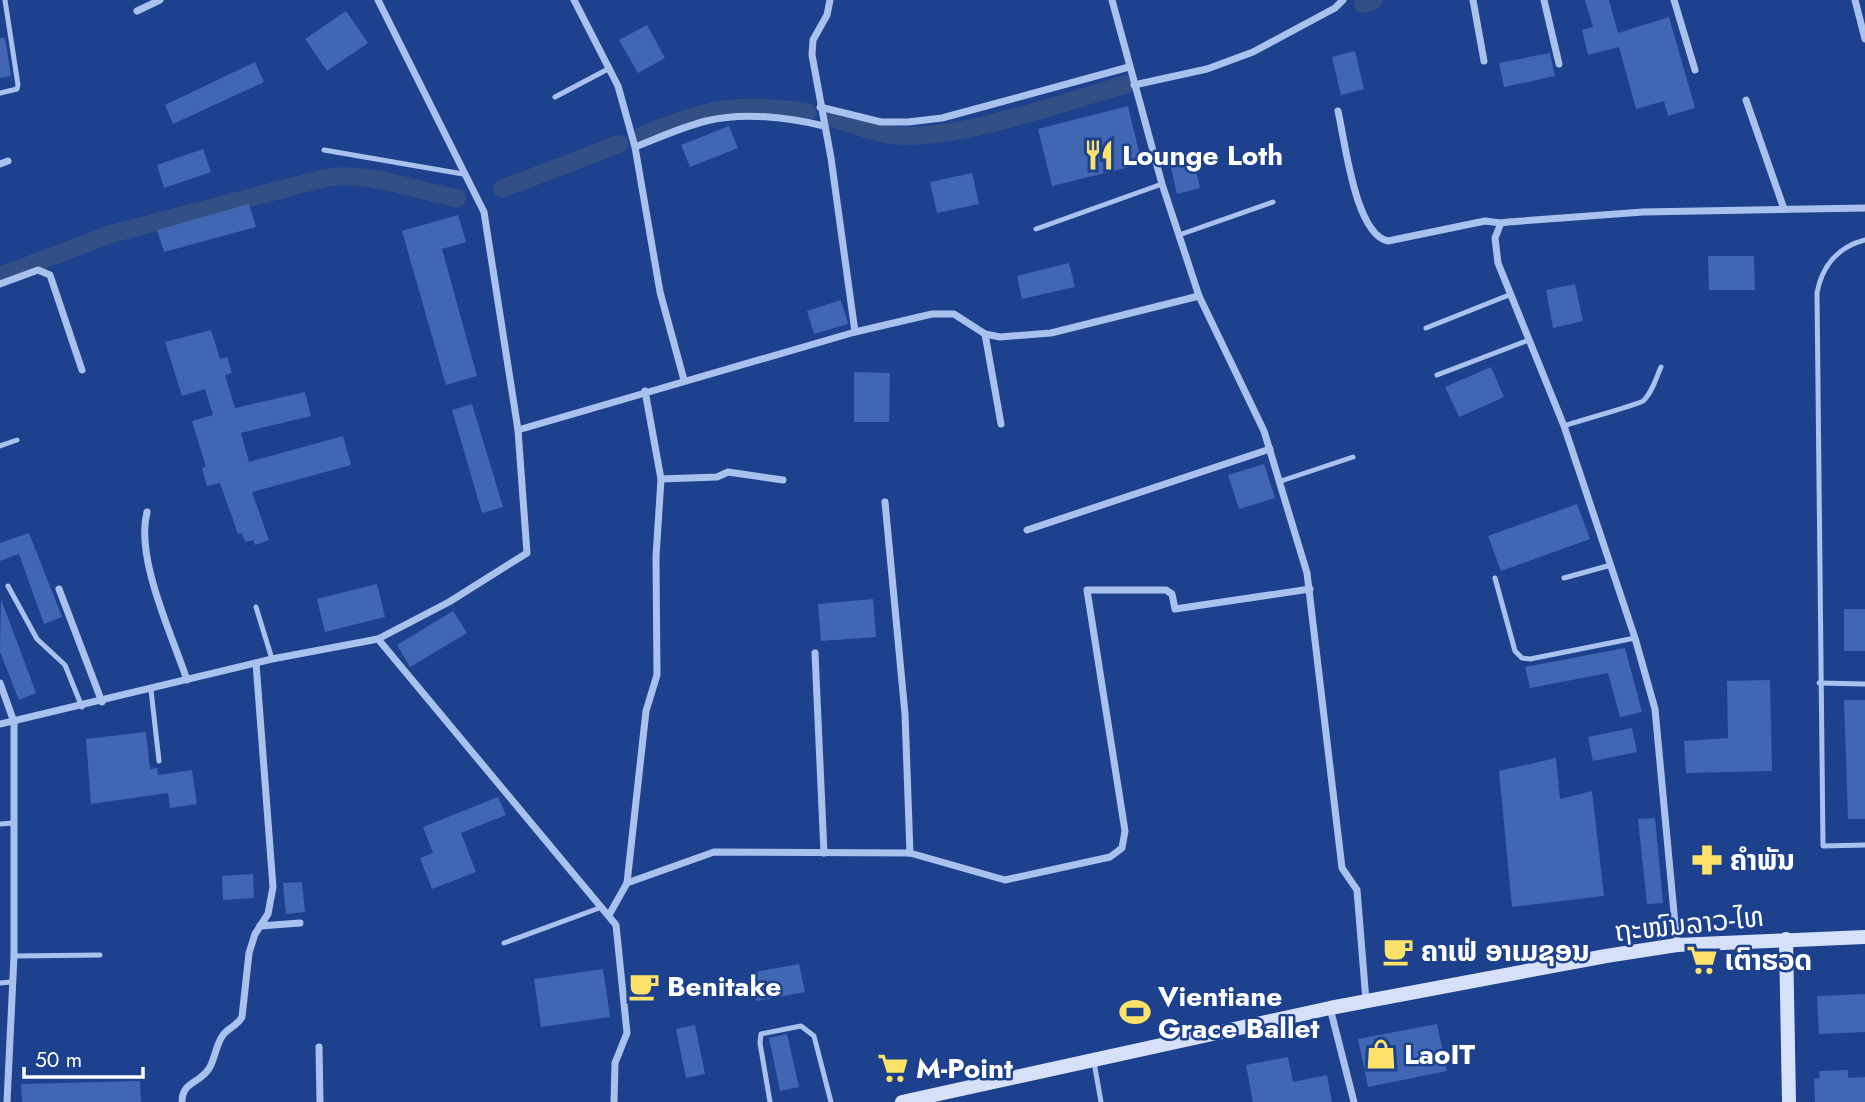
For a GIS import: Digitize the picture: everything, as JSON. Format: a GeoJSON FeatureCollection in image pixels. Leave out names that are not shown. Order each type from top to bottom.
{"type":"FeatureCollection","features":[{"type":"Feature","properties":{"kind":"street"},"geometry":{"type":"LineString","coordinates":[[137,12],[160,0]]}},
{"type":"Feature","properties":{"kind":"street"},"geometry":{"type":"LineString","coordinates":[[0,724],[82,707],[272,659],[378,639],[449,602],[527,553],[518,430],[484,212],[478,196],[463,174],[404,47],[378,0]]}},
{"type":"Feature","properties":{"kind":"street"},"geometry":{"type":"LineString","coordinates":[[574,0],[618,86],[635,147],[660,292],[684,380]]}},
{"type":"Feature","properties":{"kind":"street"},"geometry":{"type":"LineString","coordinates":[[830,0],[831,6],[818,26],[812,47],[855,332]]}},
{"type":"Feature","properties":{"kind":"street"},"geometry":{"type":"LineString","coordinates":[[1112,0],[1162,184],[1199,296],[1270,449],[1310,589],[1342,868],[1357,890],[1367,1002]]}},
{"type":"Feature","properties":{"kind":"street"},"geometry":{"type":"LineString","coordinates":[[1134,85],[1207,69],[1253,52],[1335,8],[1343,0]]}},
{"type":"Feature","properties":{"kind":"street"},"geometry":{"type":"LineString","coordinates":[[1473,0],[1484,61]]}},
{"type":"Feature","properties":{"kind":"street"},"geometry":{"type":"LineString","coordinates":[[1544,0],[1559,64]]}},
{"type":"Feature","properties":{"kind":"street"},"geometry":{"type":"LineString","coordinates":[[1674,0],[1695,70]]}},
{"type":"Feature","properties":{"kind":"street"},"geometry":{"type":"LineString","coordinates":[[1855,0],[1865,39]]}},
{"type":"Feature","properties":{"kind":"street"},"geometry":{"type":"LineString","coordinates":[[820,107],[881,122],[919,121],[942,118],[1129,67]]}},
{"type":"Feature","properties":{"kind":"street"},"geometry":{"type":"LineString","coordinates":[[1746,100],[1784,209]]}},
{"type":"Feature","properties":{"kind":"street"},"geometry":{"type":"LineString","coordinates":[[1338,111],[1360,209],[1373,234],[1388,241],[1485,221],[1502,223],[1643,212],[1865,208]]}},
{"type":"Feature","properties":{"kind":"street"},"geometry":{"type":"LineString","coordinates":[[635,147],[706,121],[736,116],[804,121],[824,126]]}},
{"type":"Feature","properties":{"kind":"street"},"geometry":{"type":"LineString","coordinates":[[1502,223],[1495,239],[1509,295],[1564,426],[1635,638],[1659,734],[1677,945]]}},
{"type":"Feature","properties":{"kind":"street"},"geometry":{"type":"LineString","coordinates":[[0,284],[38,270],[50,275],[82,370]]}},
{"type":"Feature","properties":{"kind":"street"},"geometry":{"type":"LineString","coordinates":[[518,430],[855,332],[932,314],[954,314],[985,334],[1000,337],[1051,333],[1199,296]]}},
{"type":"Feature","properties":{"kind":"street"},"geometry":{"type":"LineString","coordinates":[[985,334],[1001,424]]}},
{"type":"Feature","properties":{"kind":"street"},"geometry":{"type":"LineString","coordinates":[[609,915],[627,883],[646,710],[657,675],[656,557],[661,479],[645,391]]}},
{"type":"Feature","properties":{"kind":"street"},"geometry":{"type":"LineString","coordinates":[[1027,530],[1270,449]]}},
{"type":"Feature","properties":{"kind":"street"},"geometry":{"type":"LineString","coordinates":[[661,479],[717,477],[728,472],[783,481]]}},
{"type":"Feature","properties":{"kind":"street"},"geometry":{"type":"LineString","coordinates":[[884,502],[905,714],[910,853]]}},
{"type":"Feature","properties":{"kind":"street"},"geometry":{"type":"LineString","coordinates":[[147,512],[145,521],[151,571],[187,680]]}},
{"type":"Feature","properties":{"kind":"street"},"geometry":{"type":"LineString","coordinates":[[59,589],[102,702]]}},
{"type":"Feature","properties":{"kind":"street"},"geometry":{"type":"LineString","coordinates":[[627,883],[714,852],[910,853],[1005,880],[1110,857],[1122,848],[1125,831],[1087,590],[1166,590],[1172,594],[1174,609],[1237,597],[1310,589]]}},
{"type":"Feature","properties":{"kind":"street"},"geometry":{"type":"LineString","coordinates":[[378,639],[615,925],[627,1033],[615,1063],[614,1102]]}},
{"type":"Feature","properties":{"kind":"street"},"geometry":{"type":"LineString","coordinates":[[815,653],[824,853]]}},
{"type":"Feature","properties":{"kind":"street"},"geometry":{"type":"LineString","coordinates":[[182,1102],[186,1087],[209,1070],[216,1047],[225,1032],[238,1025],[242,1017],[249,953],[268,914],[273,887],[256,663]]}},
{"type":"Feature","properties":{"kind":"street"},"geometry":{"type":"LineString","coordinates":[[0,683],[14,722],[14,956],[7,1102]]}},
{"type":"Feature","properties":{"kind":"street"},"geometry":{"type":"LineString","coordinates":[[260,926],[299,923]]}},
{"type":"Feature","properties":{"kind":"street","name":"ຖະໜົນລາວ-ໄທ"},"geometry":{"type":"LineString","coordinates":[[902,1102],[947,1098],[1093,1059],[1330,1008],[1677,945],[1865,937]]}},
{"type":"Feature","properties":{"kind":"street"},"geometry":{"type":"LineString","coordinates":[[1787,939],[1789,1102]]}},
{"type":"Feature","properties":{"kind":"street"},"geometry":{"type":"LineString","coordinates":[[1330,1008],[1354,1102]]}},
{"type":"Feature","properties":{"kind":"street"},"geometry":{"type":"LineString","coordinates":[[319,1047],[320,1102]]}},
{"type":"Feature","properties":{"kind":"lane"},"geometry":{"type":"LineString","coordinates":[[0,93],[17,89],[19,85],[5,0]]}},
{"type":"Feature","properties":{"kind":"lane"},"geometry":{"type":"LineString","coordinates":[[555,97],[610,68]]}},
{"type":"Feature","properties":{"kind":"lane"},"geometry":{"type":"LineString","coordinates":[[324,150],[463,174]]}},
{"type":"Feature","properties":{"kind":"lane"},"geometry":{"type":"LineString","coordinates":[[1036,229],[1162,184]]}},
{"type":"Feature","properties":{"kind":"lane"},"geometry":{"type":"LineString","coordinates":[[1179,234],[1273,202]]}},
{"type":"Feature","properties":{"kind":"lane"},"geometry":{"type":"LineString","coordinates":[[1865,240],[1846,246],[1836,254],[1820,279],[1817,293],[1819,683],[1823,846],[1865,845]]}},
{"type":"Feature","properties":{"kind":"lane"},"geometry":{"type":"LineString","coordinates":[[1426,327],[1509,295]]}},
{"type":"Feature","properties":{"kind":"lane"},"geometry":{"type":"LineString","coordinates":[[1437,375],[1528,340]]}},
{"type":"Feature","properties":{"kind":"lane"},"geometry":{"type":"LineString","coordinates":[[1564,426],[1611,409],[1637,405],[1650,392],[1661,367]]}},
{"type":"Feature","properties":{"kind":"lane"},"geometry":{"type":"LineString","coordinates":[[0,446],[17,440]]}},
{"type":"Feature","properties":{"kind":"lane"},"geometry":{"type":"LineString","coordinates":[[1281,481],[1353,457]]}},
{"type":"Feature","properties":{"kind":"lane"},"geometry":{"type":"LineString","coordinates":[[1564,578],[1611,565]]}},
{"type":"Feature","properties":{"kind":"lane"},"geometry":{"type":"LineString","coordinates":[[1495,578],[1515,651],[1522,658],[1530,659],[1635,638]]}},
{"type":"Feature","properties":{"kind":"lane"},"geometry":{"type":"LineString","coordinates":[[8,586],[37,639],[65,665],[82,707]]}},
{"type":"Feature","properties":{"kind":"lane"},"geometry":{"type":"LineString","coordinates":[[256,607],[272,659]]}},
{"type":"Feature","properties":{"kind":"lane"},"geometry":{"type":"LineString","coordinates":[[1819,683],[1865,684]]}},
{"type":"Feature","properties":{"kind":"lane"},"geometry":{"type":"LineString","coordinates":[[151,690],[159,761]]}},
{"type":"Feature","properties":{"kind":"lane"},"geometry":{"type":"LineString","coordinates":[[0,824],[14,823]]}},
{"type":"Feature","properties":{"kind":"lane"},"geometry":{"type":"LineString","coordinates":[[504,943],[602,907]]}},
{"type":"Feature","properties":{"kind":"lane"},"geometry":{"type":"LineString","coordinates":[[14,956],[100,955]]}},
{"type":"Feature","properties":{"kind":"lane"},"geometry":{"type":"LineString","coordinates":[[0,983],[11,982]]}},
{"type":"Feature","properties":{"kind":"lane"},"geometry":{"type":"LineString","coordinates":[[771,1102],[760,1043],[761,1034],[801,1026],[814,1036],[831,1102]]}},
{"type":"Feature","properties":{"kind":"lane"},"geometry":{"type":"LineString","coordinates":[[1093,1059],[1101,1102]]}},
{"type":"Feature","properties":{"kind":"building"},"geometry":{"type":"Polygon","coordinates":[[[1585,0],[1609,0],[1618,33],[1669,17],[1695,108],[1668,116],[1664,101],[1636,109],[1619,47],[1588,55],[1582,30],[1593,27],[1585,0]]]}},
{"type":"Feature","properties":{"kind":"building"},"geometry":{"type":"Polygon","coordinates":[[[346,11],[368,43],[327,71],[305,39],[346,11]]]}},
{"type":"Feature","properties":{"kind":"building"},"geometry":{"type":"Polygon","coordinates":[[[647,25],[665,58],[638,73],[619,40],[647,25]]]}},
{"type":"Feature","properties":{"kind":"building"},"geometry":{"type":"Polygon","coordinates":[[[0,38],[5,38],[11,76],[0,78],[0,38]]]}},
{"type":"Feature","properties":{"kind":"building"},"geometry":{"type":"Polygon","coordinates":[[[1355,51],[1364,89],[1341,95],[1332,57],[1355,51]]]}},
{"type":"Feature","properties":{"kind":"building"},"geometry":{"type":"Polygon","coordinates":[[[1550,53],[1555,76],[1504,87],[1499,63],[1550,53]]]}},
{"type":"Feature","properties":{"kind":"building"},"geometry":{"type":"Polygon","coordinates":[[[255,62],[264,82],[173,124],[165,105],[255,62]]]}},
{"type":"Feature","properties":{"kind":"building"},"geometry":{"type":"Polygon","coordinates":[[[1128,106],[1142,164],[1052,186],[1038,129],[1128,106]]]}},
{"type":"Feature","properties":{"kind":"building"},"geometry":{"type":"Polygon","coordinates":[[[729,126],[738,148],[690,167],[681,145],[729,126]]]}},
{"type":"Feature","properties":{"kind":"building"},"geometry":{"type":"Polygon","coordinates":[[[203,149],[211,172],[164,188],[157,165],[203,149]]]}},
{"type":"Feature","properties":{"kind":"building"},"geometry":{"type":"Polygon","coordinates":[[[1192,153],[1200,188],[1177,194],[1169,159],[1192,153]]]}},
{"type":"Feature","properties":{"kind":"building"},"geometry":{"type":"Polygon","coordinates":[[[972,173],[979,204],[937,213],[930,182],[972,173]]]}},
{"type":"Feature","properties":{"kind":"building"},"geometry":{"type":"Polygon","coordinates":[[[249,204],[256,227],[164,252],[157,230],[249,204]]]}},
{"type":"Feature","properties":{"kind":"building"},"geometry":{"type":"Polygon","coordinates":[[[458,215],[466,242],[442,249],[477,376],[446,385],[402,231],[458,215]]]}},
{"type":"Feature","properties":{"kind":"building"},"geometry":{"type":"Polygon","coordinates":[[[1708,256],[1754,256],[1755,290],[1709,290],[1708,256]]]}},
{"type":"Feature","properties":{"kind":"building"},"geometry":{"type":"Polygon","coordinates":[[[1069,263],[1075,287],[1022,299],[1017,276],[1069,263]]]}},
{"type":"Feature","properties":{"kind":"building"},"geometry":{"type":"Polygon","coordinates":[[[1575,284],[1583,321],[1553,328],[1546,290],[1575,284]]]}},
{"type":"Feature","properties":{"kind":"building"},"geometry":{"type":"Polygon","coordinates":[[[841,300],[848,324],[814,334],[807,311],[841,300]]]}},
{"type":"Feature","properties":{"kind":"building"},"geometry":{"type":"Polygon","coordinates":[[[211,330],[220,359],[227,357],[232,373],[225,375],[235,408],[305,392],[311,416],[241,433],[249,462],[343,436],[351,465],[252,492],[269,540],[255,545],[253,540],[245,542],[242,533],[238,534],[220,483],[207,486],[202,468],[206,467],[192,421],[213,415],[205,389],[182,396],[165,342],[211,330]]]}},
{"type":"Feature","properties":{"kind":"building"},"geometry":{"type":"Polygon","coordinates":[[[1491,367],[1504,397],[1459,417],[1445,387],[1491,367]]]}},
{"type":"Feature","properties":{"kind":"building"},"geometry":{"type":"Polygon","coordinates":[[[854,372],[890,373],[889,422],[854,422],[854,372]]]}},
{"type":"Feature","properties":{"kind":"building"},"geometry":{"type":"Polygon","coordinates":[[[472,404],[503,507],[482,513],[452,410],[472,404]]]}},
{"type":"Feature","properties":{"kind":"building"},"geometry":{"type":"Polygon","coordinates":[[[1264,464],[1275,498],[1239,509],[1228,475],[1264,464]]]}},
{"type":"Feature","properties":{"kind":"building"},"geometry":{"type":"Polygon","coordinates":[[[1577,504],[1590,539],[1501,571],[1488,536],[1577,504]]]}},
{"type":"Feature","properties":{"kind":"building"},"geometry":{"type":"Polygon","coordinates":[[[29,533],[62,617],[44,624],[19,554],[0,561],[0,543],[29,533]]]}},
{"type":"Feature","properties":{"kind":"building"},"geometry":{"type":"Polygon","coordinates":[[[377,584],[385,617],[325,632],[317,599],[377,584]]]}},
{"type":"Feature","properties":{"kind":"building"},"geometry":{"type":"Polygon","coordinates":[[[1,599],[36,693],[19,700],[0,652],[1,599]]]}},
{"type":"Feature","properties":{"kind":"building"},"geometry":{"type":"Polygon","coordinates":[[[873,599],[876,637],[821,641],[818,604],[873,599]]]}},
{"type":"Feature","properties":{"kind":"building"},"geometry":{"type":"Polygon","coordinates":[[[1844,609],[1865,609],[1865,651],[1844,651],[1844,609]]]}},
{"type":"Feature","properties":{"kind":"building"},"geometry":{"type":"Polygon","coordinates":[[[453,611],[467,633],[410,667],[397,645],[453,611]]]}},
{"type":"Feature","properties":{"kind":"building"},"geometry":{"type":"Polygon","coordinates":[[[1625,648],[1642,712],[1620,717],[1608,673],[1530,688],[1525,667],[1625,648]]]}},
{"type":"Feature","properties":{"kind":"building"},"geometry":{"type":"Polygon","coordinates":[[[1770,680],[1772,771],[1686,773],[1684,741],[1728,738],[1727,681],[1770,680]]]}},
{"type":"Feature","properties":{"kind":"building"},"geometry":{"type":"Polygon","coordinates":[[[1844,700],[1865,700],[1865,819],[1848,819],[1844,700]]]}},
{"type":"Feature","properties":{"kind":"building"},"geometry":{"type":"Polygon","coordinates":[[[1632,728],[1637,752],[1593,761],[1588,737],[1632,728]]]}},
{"type":"Feature","properties":{"kind":"building"},"geometry":{"type":"Polygon","coordinates":[[[146,732],[150,769],[157,768],[158,775],[192,770],[197,804],[170,808],[168,793],[91,804],[86,739],[146,732]]]}},
{"type":"Feature","properties":{"kind":"building"},"geometry":{"type":"Polygon","coordinates":[[[1556,758],[1560,799],[1592,791],[1604,896],[1512,907],[1499,771],[1556,758]]]}},
{"type":"Feature","properties":{"kind":"building"},"geometry":{"type":"Polygon","coordinates":[[[498,797],[506,815],[461,833],[476,872],[432,889],[420,858],[433,853],[423,827],[498,797]]]}},
{"type":"Feature","properties":{"kind":"building"},"geometry":{"type":"Polygon","coordinates":[[[1655,818],[1663,903],[1647,904],[1638,819],[1655,818]]]}},
{"type":"Feature","properties":{"kind":"building"},"geometry":{"type":"Polygon","coordinates":[[[253,874],[254,898],[223,900],[222,876],[253,874]]]}},
{"type":"Feature","properties":{"kind":"building"},"geometry":{"type":"Polygon","coordinates":[[[302,882],[305,912],[286,914],[283,883],[302,882]]]}},
{"type":"Feature","properties":{"kind":"building"},"geometry":{"type":"Polygon","coordinates":[[[799,964],[805,992],[756,1001],[750,973],[799,964]]]}},
{"type":"Feature","properties":{"kind":"building"},"geometry":{"type":"Polygon","coordinates":[[[603,969],[610,1017],[541,1027],[534,979],[603,969]]]}},
{"type":"Feature","properties":{"kind":"building"},"geometry":{"type":"Polygon","coordinates":[[[1865,994],[1865,1032],[1819,1034],[1817,996],[1865,994]]]}},
{"type":"Feature","properties":{"kind":"building"},"geometry":{"type":"Polygon","coordinates":[[[1437,1024],[1447,1071],[1368,1087],[1358,1039],[1437,1024]]]}},
{"type":"Feature","properties":{"kind":"building"},"geometry":{"type":"Polygon","coordinates":[[[695,1025],[705,1074],[686,1078],[676,1029],[695,1025]]]}},
{"type":"Feature","properties":{"kind":"building"},"geometry":{"type":"Polygon","coordinates":[[[787,1034],[799,1087],[780,1091],[769,1038],[787,1034]]]}},
{"type":"Feature","properties":{"kind":"building"},"geometry":{"type":"Polygon","coordinates":[[[1288,1057],[1293,1082],[1327,1075],[1332,1102],[1253,1102],[1246,1065],[1288,1057]]]}},
{"type":"Feature","properties":{"kind":"building"},"geometry":{"type":"Polygon","coordinates":[[[1848,1070],[1848,1078],[1865,1077],[1865,1102],[1815,1102],[1814,1079],[1820,1078],[1819,1071],[1848,1070]]]}},
{"type":"Feature","properties":{"kind":"building"},"geometry":{"type":"Polygon","coordinates":[[[140,1081],[141,1102],[22,1102],[21,1084],[140,1081]]]}},
{"type":"Feature","properties":{"kind":"waterway"},"geometry":{"type":"LineString","coordinates":[[1363,4],[1374,0]]}},
{"type":"Feature","properties":{"kind":"waterway"},"geometry":{"type":"LineString","coordinates":[[835,119],[892,135],[947,133],[1010,119],[1127,84]]}},
{"type":"Feature","properties":{"kind":"waterway"},"geometry":{"type":"LineString","coordinates":[[643,135],[705,113],[723,110],[760,108],[807,112]]}},
{"type":"Feature","properties":{"kind":"waterway"},"geometry":{"type":"LineString","coordinates":[[502,189],[619,144]]}},
{"type":"Feature","properties":{"kind":"waterway"},"geometry":{"type":"LineString","coordinates":[[0,276],[111,234],[325,178],[341,176],[375,179],[457,198]]}},
{"type":"Feature","properties":{"kind":"place","name":"Lounge Loth"},"geometry":{"type":"Point","coordinates":[1099,155]}},
{"type":"Feature","properties":{"kind":"place","name":"ຄໍາພັນ"},"geometry":{"type":"Point","coordinates":[1707,860]}},
{"type":"Feature","properties":{"kind":"place","name":"ຄາເຟ່ ອາເມຊອນ"},"geometry":{"type":"Point","coordinates":[1398,951]}},
{"type":"Feature","properties":{"kind":"place","name":"ເຕົາຮວດ"},"geometry":{"type":"Point","coordinates":[1702,960]}},
{"type":"Feature","properties":{"kind":"place","name":"Benitake"},"geometry":{"type":"Point","coordinates":[644,986]}},
{"type":"Feature","properties":{"kind":"place","name":"Vientiane Grace Ballet"},"geometry":{"type":"Point","coordinates":[1135,1012]}},
{"type":"Feature","properties":{"kind":"place","name":"LaoIT"},"geometry":{"type":"Point","coordinates":[1381,1054]}},
{"type":"Feature","properties":{"kind":"place","name":"M-Point"},"geometry":{"type":"Point","coordinates":[893,1068]}}]}
